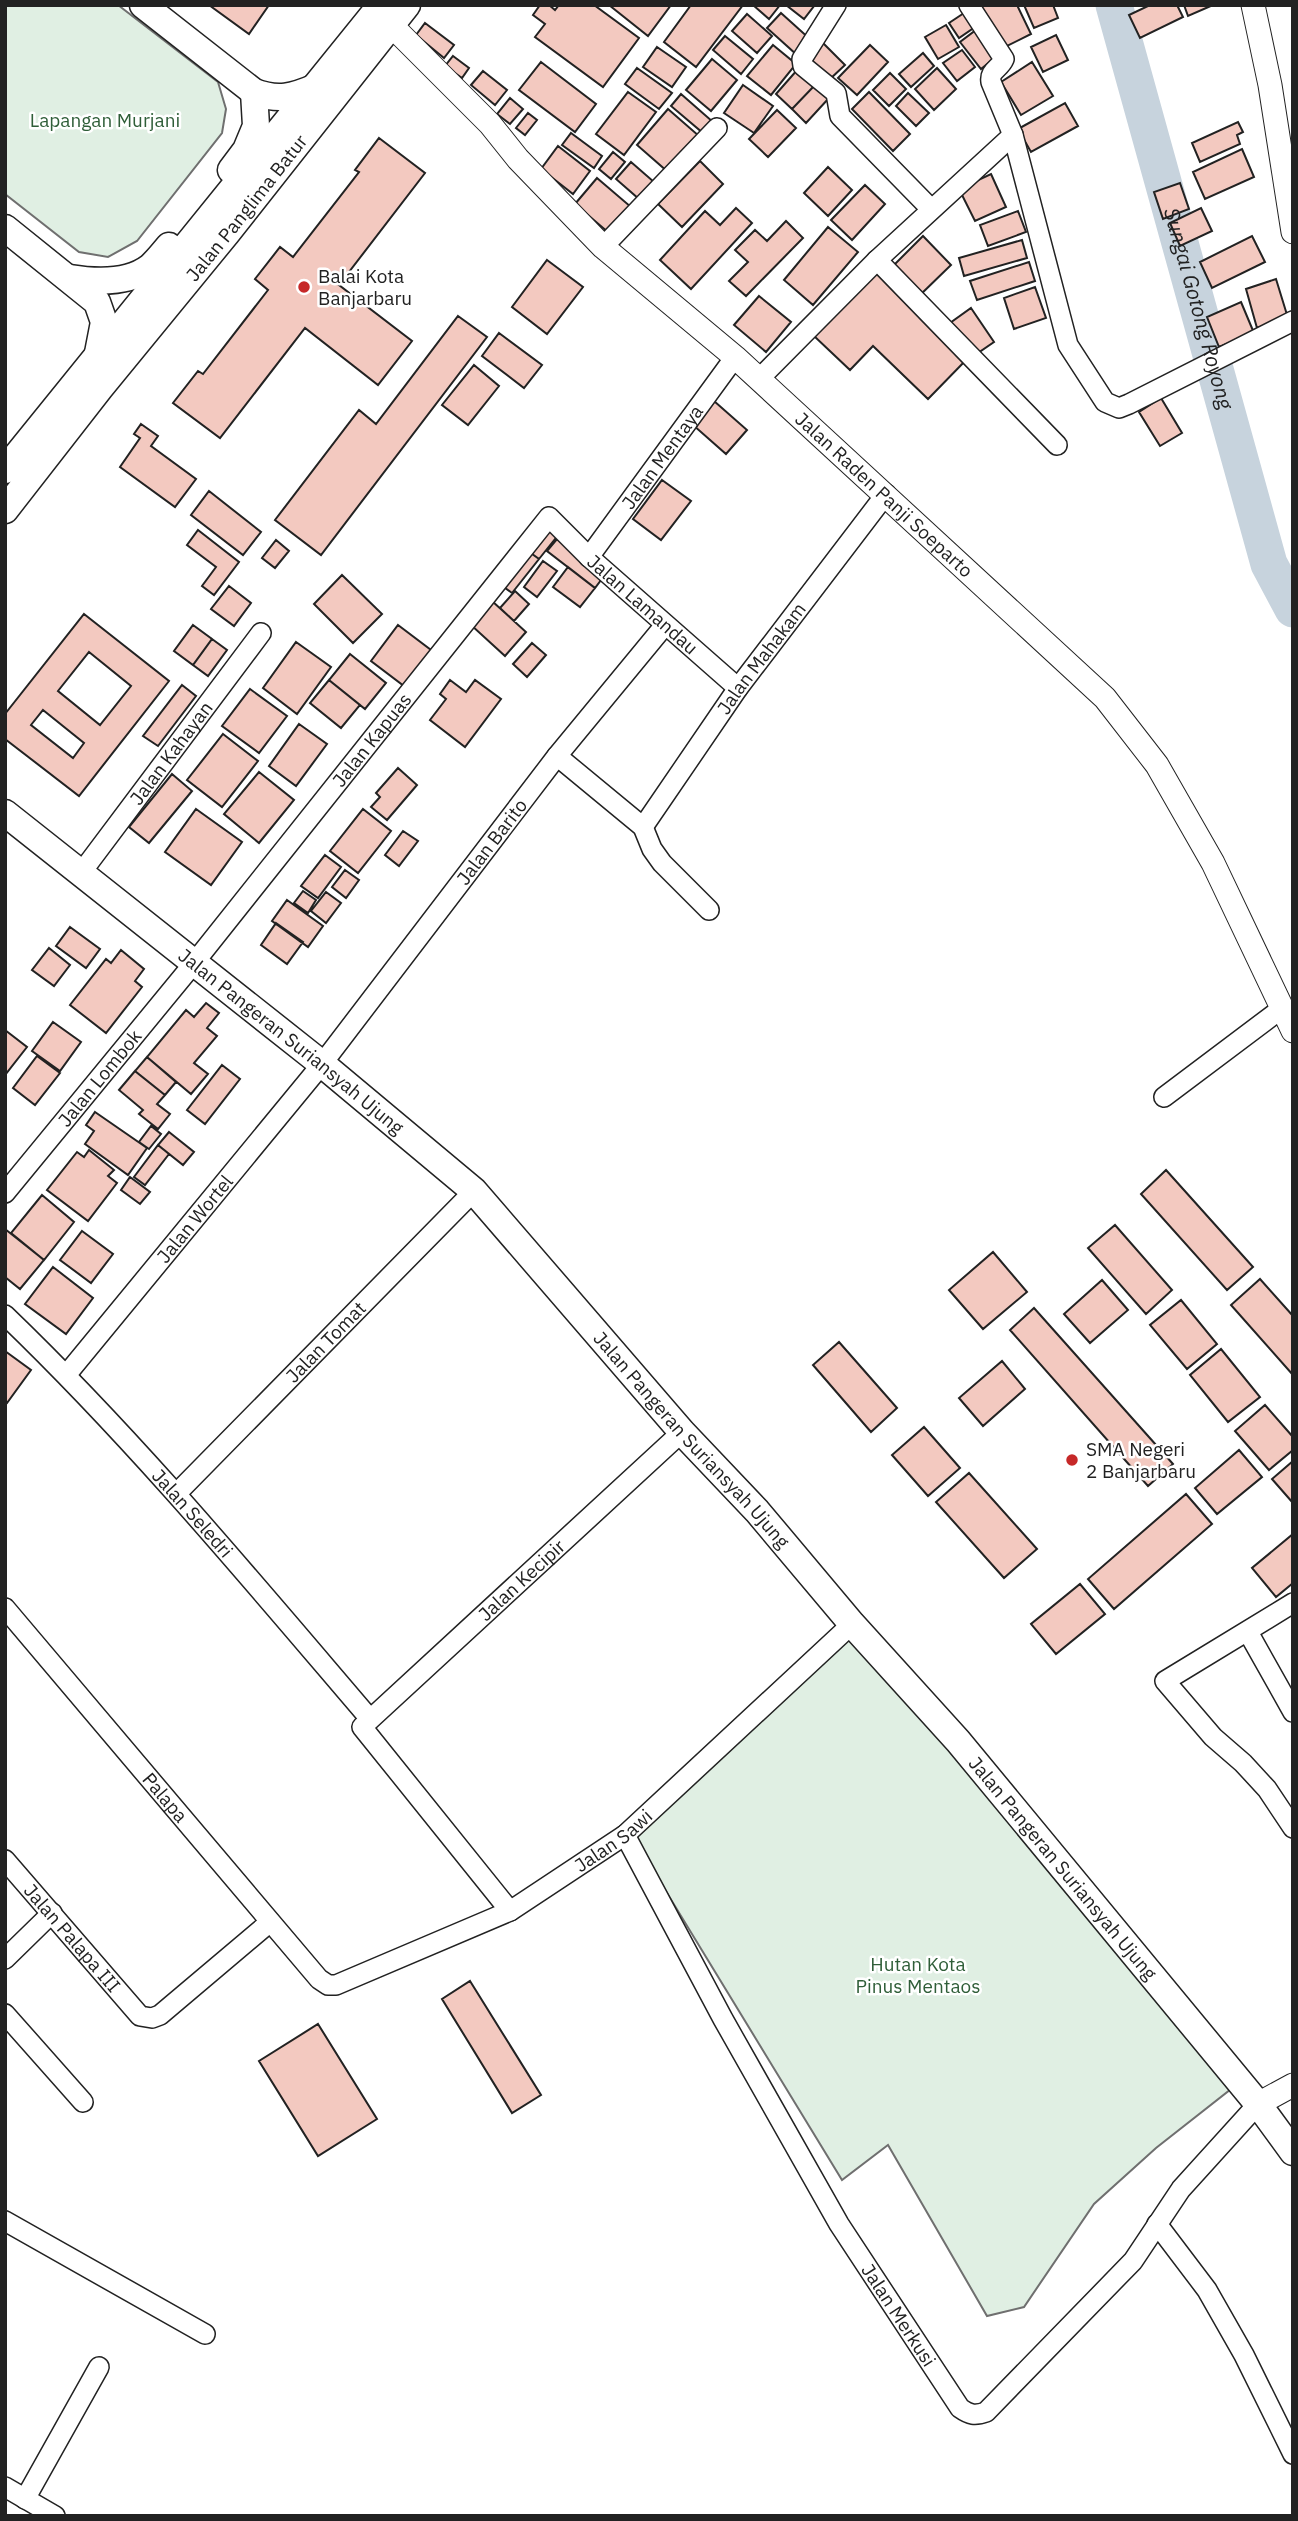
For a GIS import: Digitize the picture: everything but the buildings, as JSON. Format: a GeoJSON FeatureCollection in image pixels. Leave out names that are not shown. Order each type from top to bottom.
{"type":"FeatureCollection","features":[{"type":"Feature","properties":{"kind":"main road"},"geometry":{"type":"LineString","coordinates":[[143,5],[254,92],[270,98],[296,96],[316,87]]}},
{"type":"Feature","properties":{"kind":"main road","name":"Jalan Panglima Batur"},"geometry":{"type":"LineString","coordinates":[[5,470],[316,87],[393,12]]}},
{"type":"Feature","properties":{"kind":"main road","name":"Jalan Panglima Batur"},"geometry":{"type":"LineString","coordinates":[[5,510],[100,388],[304,138],[393,12]]}},
{"type":"Feature","properties":{"kind":"main road"},"geometry":{"type":"LineString","coordinates":[[70,278],[98,283],[128,277],[149,268],[246,150],[256,126],[254,92]]}},
{"type":"Feature","properties":{"kind":"main road"},"geometry":{"type":"LineString","coordinates":[[5,228],[97,302],[104,322],[98,355]]}},
{"type":"Feature","properties":{"kind":"main road","name":"Jalan Pangeran Suriansyah Ujung"},"geometry":{"type":"LineString","coordinates":[[5,813],[322,1064],[474,1191],[682,1432],[757,1511],[852,1624],[1000,1790],[1258,2104],[1293,2152]]}},
{"type":"Feature","properties":{"kind":"street"},"geometry":{"type":"LineString","coordinates":[[836,5],[802,59],[803,66],[836,93],[840,116],[931,209]]}},
{"type":"Feature","properties":{"kind":"street"},"geometry":{"type":"LineString","coordinates":[[969,5],[1004,59],[1002,66],[990,76],[1013,135],[1068,345],[1105,402],[1119,408],[1293,321]]}},
{"type":"Feature","properties":{"kind":"street"},"geometry":{"type":"LineString","coordinates":[[1253,5],[1270,85],[1293,232]]}},
{"type":"Feature","properties":{"kind":"street","name":"Jalan Raden Panji Soeparto"},"geometry":{"type":"LineString","coordinates":[[393,12],[518,159],[603,247],[734,356],[1105,698],[1157,765],[1213,863],[1293,1031]]}},
{"type":"Feature","properties":{"kind":"street"},"geometry":{"type":"LineString","coordinates":[[603,247],[717,128]]}},
{"type":"Feature","properties":{"kind":"street"},"geometry":{"type":"LineString","coordinates":[[759,379],[877,260],[1013,135]]}},
{"type":"Feature","properties":{"kind":"street"},"geometry":{"type":"LineString","coordinates":[[877,260],[1057,445]]}},
{"type":"Feature","properties":{"kind":"street","name":"Jalan Mentaya"},"geometry":{"type":"LineString","coordinates":[[589,557],[734,356]]}},
{"type":"Feature","properties":{"kind":"street","name":"Jalan Mahakam"},"geometry":{"type":"LineString","coordinates":[[643,827],[738,688],[886,494]]}},
{"type":"Feature","properties":{"kind":"street","name":"Jalan Lamandau"},"geometry":{"type":"LineString","coordinates":[[549,517],[589,557],[738,688]]}},
{"type":"Feature","properties":{"kind":"street","name":"Jalan Kapuas"},"geometry":{"type":"LineString","coordinates":[[194,963],[549,517]]}},
{"type":"Feature","properties":{"kind":"street","name":"Jalan Barito"},"geometry":{"type":"LineString","coordinates":[[322,1064],[557,756],[665,625]]}},
{"type":"Feature","properties":{"kind":"street","name":"Jalan Kahayan"},"geometry":{"type":"LineString","coordinates":[[81,873],[261,633]]}},
{"type":"Feature","properties":{"kind":"street"},"geometry":{"type":"LineString","coordinates":[[557,756],[643,827],[652,849],[662,863],[709,910]]}},
{"type":"Feature","properties":{"kind":"street","name":"Jalan Lombok"},"geometry":{"type":"LineString","coordinates":[[5,1193],[194,963]]}},
{"type":"Feature","properties":{"kind":"street"},"geometry":{"type":"LineString","coordinates":[[1164,1097],[1281,1009]]}},
{"type":"Feature","properties":{"kind":"street","name":"Jalan Wortel"},"geometry":{"type":"LineString","coordinates":[[67,1374],[322,1064]]}},
{"type":"Feature","properties":{"kind":"street","name":"Jalan Tomat"},"geometry":{"type":"LineString","coordinates":[[177,1493],[474,1191]]}},
{"type":"Feature","properties":{"kind":"street","name":"Jalan Seledri"},"geometry":{"type":"LineString","coordinates":[[5,1315],[67,1374],[177,1493],[366,1723],[510,1911]]}},
{"type":"Feature","properties":{"kind":"street","name":"Jalan Kecipir"},"geometry":{"type":"LineString","coordinates":[[366,1723],[682,1432]]}},
{"type":"Feature","properties":{"kind":"street"},"geometry":{"type":"LineString","coordinates":[[1293,1603],[1165,1681],[1213,1737],[1267,1788],[1293,1828]]}},
{"type":"Feature","properties":{"kind":"street","name":"Palapa"},"geometry":{"type":"LineString","coordinates":[[5,1608],[270,1922],[319,1979],[328,1985]]}},
{"type":"Feature","properties":{"kind":"street","name":"Jalan Sawi"},"geometry":{"type":"LineString","coordinates":[[328,1985],[510,1911],[625,1835],[852,1624]]}},
{"type":"Feature","properties":{"kind":"street"},"geometry":{"type":"LineString","coordinates":[[1248,1632],[1293,1712]]}},
{"type":"Feature","properties":{"kind":"street","name":"Jalan Merkusi"},"geometry":{"type":"LineString","coordinates":[[625,1835],[723,2019],[839,2224],[960,2407],[967,2413],[976,2416],[986,2412],[1133,2261],[1181,2189],[1258,2104]]}},
{"type":"Feature","properties":{"kind":"street","name":"Jalan Palapa III"},"geometry":{"type":"LineString","coordinates":[[5,1860],[140,2016],[152,2018],[160,2015],[270,1922]]}},
{"type":"Feature","properties":{"kind":"street"},"geometry":{"type":"LineString","coordinates":[[5,1959],[52,1913]]}},
{"type":"Feature","properties":{"kind":"street"},"geometry":{"type":"LineString","coordinates":[[5,2014],[83,2102]]}},
{"type":"Feature","properties":{"kind":"street"},"geometry":{"type":"LineString","coordinates":[[1258,2104],[1293,2085]]}},
{"type":"Feature","properties":{"kind":"street"},"geometry":{"type":"LineString","coordinates":[[5,2221],[205,2334]]}},
{"type":"Feature","properties":{"kind":"street"},"geometry":{"type":"LineString","coordinates":[[1157,2224],[1207,2290],[1244,2354],[1293,2454]]}},
{"type":"Feature","properties":{"kind":"street"},"geometry":{"type":"LineString","coordinates":[[5,2487],[41,2510],[99,2367]]}},
{"type":"Feature","properties":{"kind":"green space","name":"Lapangan Murjani"},"geometry":{"type":"Polygon","coordinates":[[[5,5],[118,5],[218,82],[226,109],[222,133],[137,241],[108,257],[79,252],[5,194],[5,5]]]}},
{"type":"Feature","properties":{"kind":"green space","name":"Hutan Kota Pinus Mentaos"},"geometry":{"type":"Polygon","coordinates":[[[850,1633],[994,1794],[1231,2089],[1156,2148],[1094,2204],[1024,2307],[987,2316],[888,2145],[842,2180],[631,1834],[850,1633]]]}},
{"type":"Feature","properties":{"kind":"waterway","name":"Sungai Gotong Royong"},"geometry":{"type":"LineString","coordinates":[[1114,5],[1269,564],[1293,609]]}},
{"type":"Feature","properties":{"kind":"place","name":"Balai Kota Banjarbaru"},"geometry":{"type":"Point","coordinates":[304,287]}},
{"type":"Feature","properties":{"kind":"place","name":"SMA Negeri 2 Banjarbaru"},"geometry":{"type":"Point","coordinates":[1072,1460]}}]}
